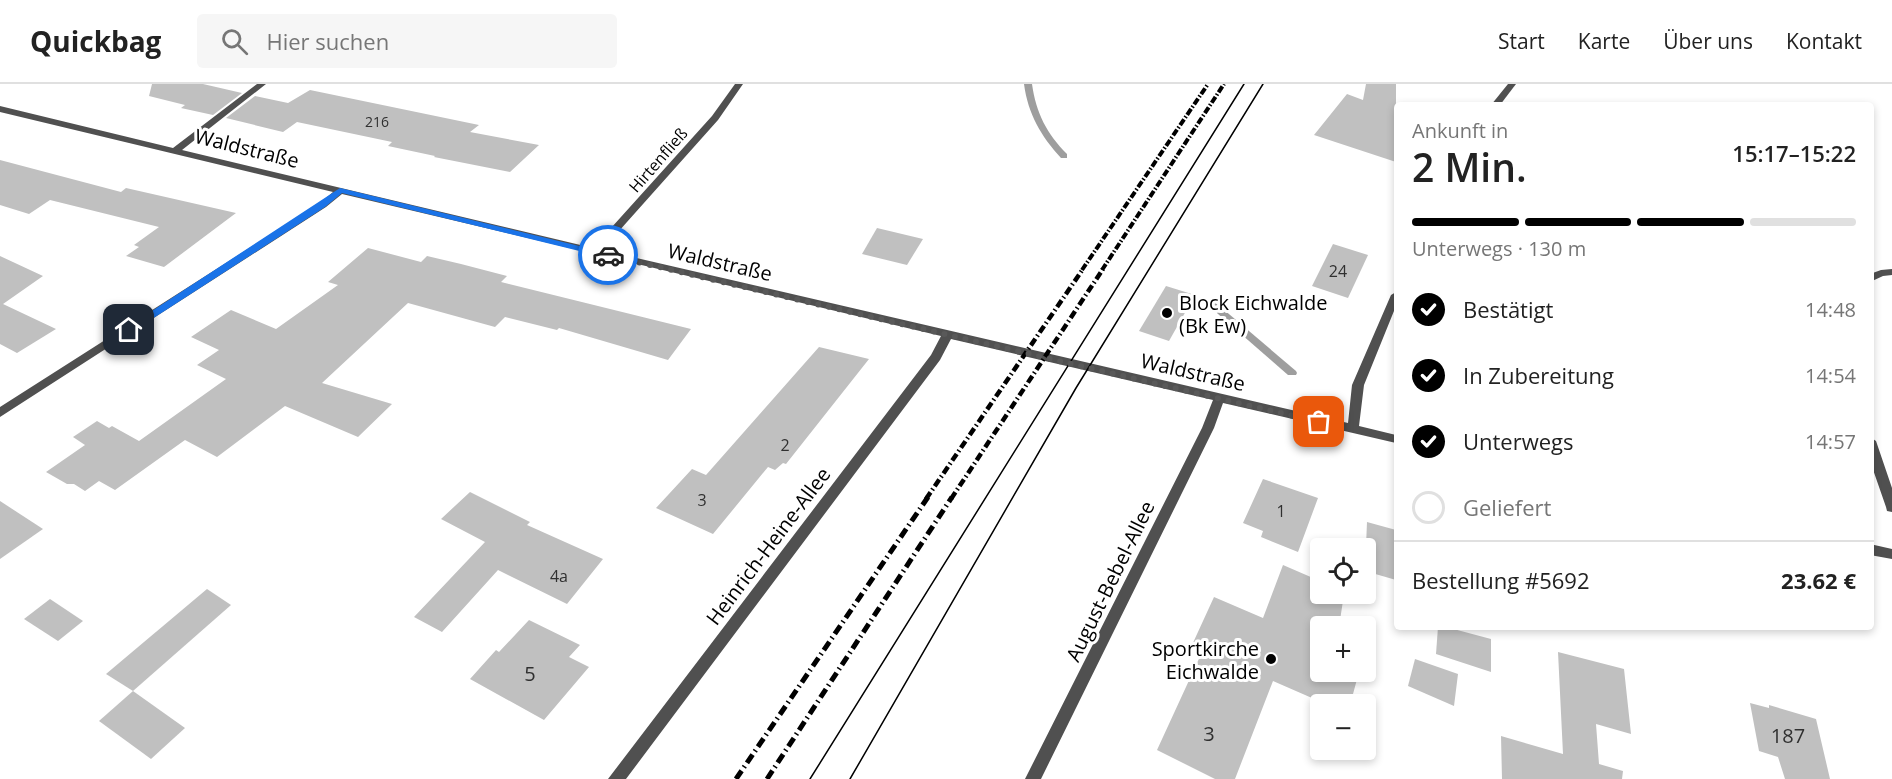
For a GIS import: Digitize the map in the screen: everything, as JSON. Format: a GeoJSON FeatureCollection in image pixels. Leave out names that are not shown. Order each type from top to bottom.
{"type":"FeatureCollection","features":[{"type":"Feature","properties":{"kind":"street"},"geometry":{"type":"LineString","coordinates":[[176,150],[261,84]]}},
{"type":"Feature","properties":{"kind":"street","name":"Hirtenfließ"},"geometry":{"type":"LineString","coordinates":[[595,252],[714,118],[739,84]]}},
{"type":"Feature","properties":{"kind":"street"},"geometry":{"type":"LineString","coordinates":[[1497,102],[1512,84]]}},
{"type":"Feature","properties":{"kind":"street","name":"Waldstraße"},"geometry":{"type":"LineString","coordinates":[[0,109],[595,252],[1394,439]]}},
{"type":"Feature","properties":{"kind":"street"},"geometry":{"type":"LineString","coordinates":[[0,413],[323,205],[340,190]]}},
{"type":"Feature","properties":{"kind":"street"},"geometry":{"type":"LineString","coordinates":[[1874,277],[1881,273],[1892,272]]}},
{"type":"Feature","properties":{"kind":"street"},"geometry":{"type":"LineString","coordinates":[[1353,429],[1358,385],[1394,300]]}},
{"type":"Feature","properties":{"kind":"street","name":"Heinrich-Heine-Allee"},"geometry":{"type":"LineString","coordinates":[[616,779],[936,357],[947,335]]}},
{"type":"Feature","properties":{"kind":"street","name":"August-Bebel-Allee"},"geometry":{"type":"LineString","coordinates":[[1033,779],[1203,438],[1219,399]]}},
{"type":"Feature","properties":{"kind":"street"},"geometry":{"type":"LineString","coordinates":[[1874,453],[1892,507]]}},
{"type":"Feature","properties":{"kind":"street"},"geometry":{"type":"LineString","coordinates":[[1874,550],[1892,554]]}},
{"type":"Feature","properties":{"kind":"building"},"geometry":{"type":"Polygon","coordinates":[[[152,84],[203,84],[242,93],[213,115],[181,108],[185,105],[149,96],[152,84]]]}},
{"type":"Feature","properties":{"kind":"building"},"geometry":{"type":"Polygon","coordinates":[[[1366,84],[1396,84],[1394,161],[1314,135],[1347,94],[1363,100],[1366,84]]]}},
{"type":"Feature","properties":{"kind":"building"},"geometry":{"type":"Polygon","coordinates":[[[310,90],[479,125],[470,132],[539,145],[510,172],[434,157],[388,146],[392,142],[297,122],[283,132],[226,118],[255,96],[288,103],[310,90]]]}},
{"type":"Feature","properties":{"kind":"building"},"geometry":{"type":"Polygon","coordinates":[[[0,160],[121,192],[126,188],[236,213],[164,267],[126,256],[139,247],[134,245],[159,227],[50,200],[29,214],[0,205],[0,160]]]}},
{"type":"Feature","properties":{"kind":"building"},"geometry":{"type":"Polygon","coordinates":[[[877,228],[923,239],[907,265],[862,254],[877,228]]]}},
{"type":"Feature","properties":{"kind":"building"},"geometry":{"type":"Polygon","coordinates":[[[1333,244],[1368,255],[1348,298],[1312,286],[1333,244]]]}},
{"type":"Feature","properties":{"kind":"building"},"geometry":{"type":"Polygon","coordinates":[[[368,248],[421,262],[427,256],[461,264],[507,276],[501,282],[691,329],[668,360],[559,328],[557,330],[505,317],[495,327],[408,303],[322,383],[392,404],[358,437],[285,406],[217,457],[185,440],[115,490],[99,481],[85,491],[46,472],[85,445],[73,437],[97,421],[109,428],[112,426],[139,441],[226,379],[197,365],[219,350],[191,337],[231,310],[276,329],[338,285],[328,282],[368,248]]]}},
{"type":"Feature","properties":{"kind":"building"},"geometry":{"type":"Polygon","coordinates":[[[0,256],[43,276],[3,304],[56,329],[17,353],[0,344],[0,256]]]}},
{"type":"Feature","properties":{"kind":"building","name":"Block Eichwalde (Bk Ew)"},"geometry":{"type":"Polygon","coordinates":[[[1166,286],[1195,295],[1169,341],[1139,331],[1166,286]]]}},
{"type":"Feature","properties":{"kind":"building"},"geometry":{"type":"Polygon","coordinates":[[[819,347],[869,359],[786,464],[783,463],[775,470],[768,467],[713,534],[656,508],[692,469],[706,475],[819,347]]]}},
{"type":"Feature","properties":{"kind":"building"},"geometry":{"type":"Polygon","coordinates":[[[1263,479],[1318,498],[1298,552],[1261,537],[1263,531],[1243,523],[1263,479]]]}},
{"type":"Feature","properties":{"kind":"building"},"geometry":{"type":"Polygon","coordinates":[[[470,492],[530,522],[527,525],[603,559],[567,604],[498,570],[442,632],[414,617],[485,542],[441,519],[470,492]]]}},
{"type":"Feature","properties":{"kind":"building"},"geometry":{"type":"Polygon","coordinates":[[[0,501],[43,529],[0,559],[0,501]]]}},
{"type":"Feature","properties":{"kind":"building"},"geometry":{"type":"Polygon","coordinates":[[[1367,522],[1394,529],[1394,579],[1376,574],[1376,538],[1366,538],[1367,522]]]}},
{"type":"Feature","properties":{"kind":"building"},"geometry":{"type":"Polygon","coordinates":[[[1283,565],[1310,577],[1310,604],[1342,604],[1341,616],[1310,616],[1310,682],[1356,682],[1353,694],[1310,694],[1310,697],[1273,681],[1235,779],[1215,779],[1157,750],[1203,650],[1192,645],[1214,597],[1263,618],[1283,565]]]}},
{"type":"Feature","properties":{"kind":"building"},"geometry":{"type":"Polygon","coordinates":[[[207,589],[231,605],[133,691],[106,674],[207,589]]]}},
{"type":"Feature","properties":{"kind":"building"},"geometry":{"type":"Polygon","coordinates":[[[50,599],[83,621],[58,641],[24,619],[50,599]]]}},
{"type":"Feature","properties":{"kind":"building"},"geometry":{"type":"Polygon","coordinates":[[[529,620],[580,645],[569,657],[589,667],[544,720],[470,679],[496,650],[499,652],[529,620]]]}},
{"type":"Feature","properties":{"kind":"building"},"geometry":{"type":"Polygon","coordinates":[[[1438,630],[1457,630],[1491,639],[1491,672],[1436,654],[1438,630]]]}},
{"type":"Feature","properties":{"kind":"building"},"geometry":{"type":"Polygon","coordinates":[[[1558,652],[1624,669],[1631,734],[1596,724],[1599,764],[1623,771],[1622,779],[1502,779],[1501,736],[1563,754],[1558,652]]]}},
{"type":"Feature","properties":{"kind":"building"},"geometry":{"type":"Polygon","coordinates":[[[1415,659],[1458,674],[1454,706],[1408,686],[1415,659]]]}},
{"type":"Feature","properties":{"kind":"building"},"geometry":{"type":"Polygon","coordinates":[[[133,691],[185,728],[151,759],[99,721],[133,691]]]}},
{"type":"Feature","properties":{"kind":"building"},"geometry":{"type":"Polygon","coordinates":[[[1750,703],[1769,708],[1769,705],[1816,719],[1830,779],[1785,779],[1778,757],[1759,751],[1750,703]]]}},
{"type":"Feature","properties":{"kind":"waterway"},"geometry":{"type":"LineString","coordinates":[[1028,84],[1039,124],[1064,156]]}},
{"type":"Feature","properties":{"kind":"waterway"},"geometry":{"type":"LineString","coordinates":[[1213,305],[1292,373]]}},
{"type":"Feature","properties":{"kind":"tram line"},"geometry":{"type":"LineString","coordinates":[[810,779],[1244,84]]}},
{"type":"Feature","properties":{"kind":"tram line"},"geometry":{"type":"LineString","coordinates":[[850,779],[1076,388],[1263,84]]}},
{"type":"Feature","properties":{"kind":"railway"},"geometry":{"type":"LineString","coordinates":[[1082,270],[1208,84]]}},
{"type":"Feature","properties":{"kind":"railway"},"geometry":{"type":"LineString","coordinates":[[1102,270],[1224,84]]}},
{"type":"Feature","properties":{"kind":"railway"},"geometry":{"type":"LineString","coordinates":[[926,499],[1083,269]]}},
{"type":"Feature","properties":{"kind":"railway"},"geometry":{"type":"LineString","coordinates":[[951,499],[1103,269]]}},
{"type":"Feature","properties":{"kind":"railway"},"geometry":{"type":"LineString","coordinates":[[736,779],[928,497]]}},
{"type":"Feature","properties":{"kind":"railway"},"geometry":{"type":"LineString","coordinates":[[767,779],[952,497]]}},
{"type":"Feature","properties":{"kind":"way so far"},"geometry":{"type":"LineString","coordinates":[[608,255],[1319,422]]}},
{"type":"Feature","properties":{"kind":"place","name":"Block Eichwalde (Bk Ew)"},"geometry":{"type":"Point","coordinates":[1167,313]}},
{"type":"Feature","properties":{"kind":"place","name":"Sportkirche Eichwalde"},"geometry":{"type":"Point","coordinates":[1271,659]}},
{"type":"Feature","properties":{"kind":"route"},"geometry":{"type":"LineString","coordinates":[[129,330],[323,205],[340,190],[608,255]]}}]}
